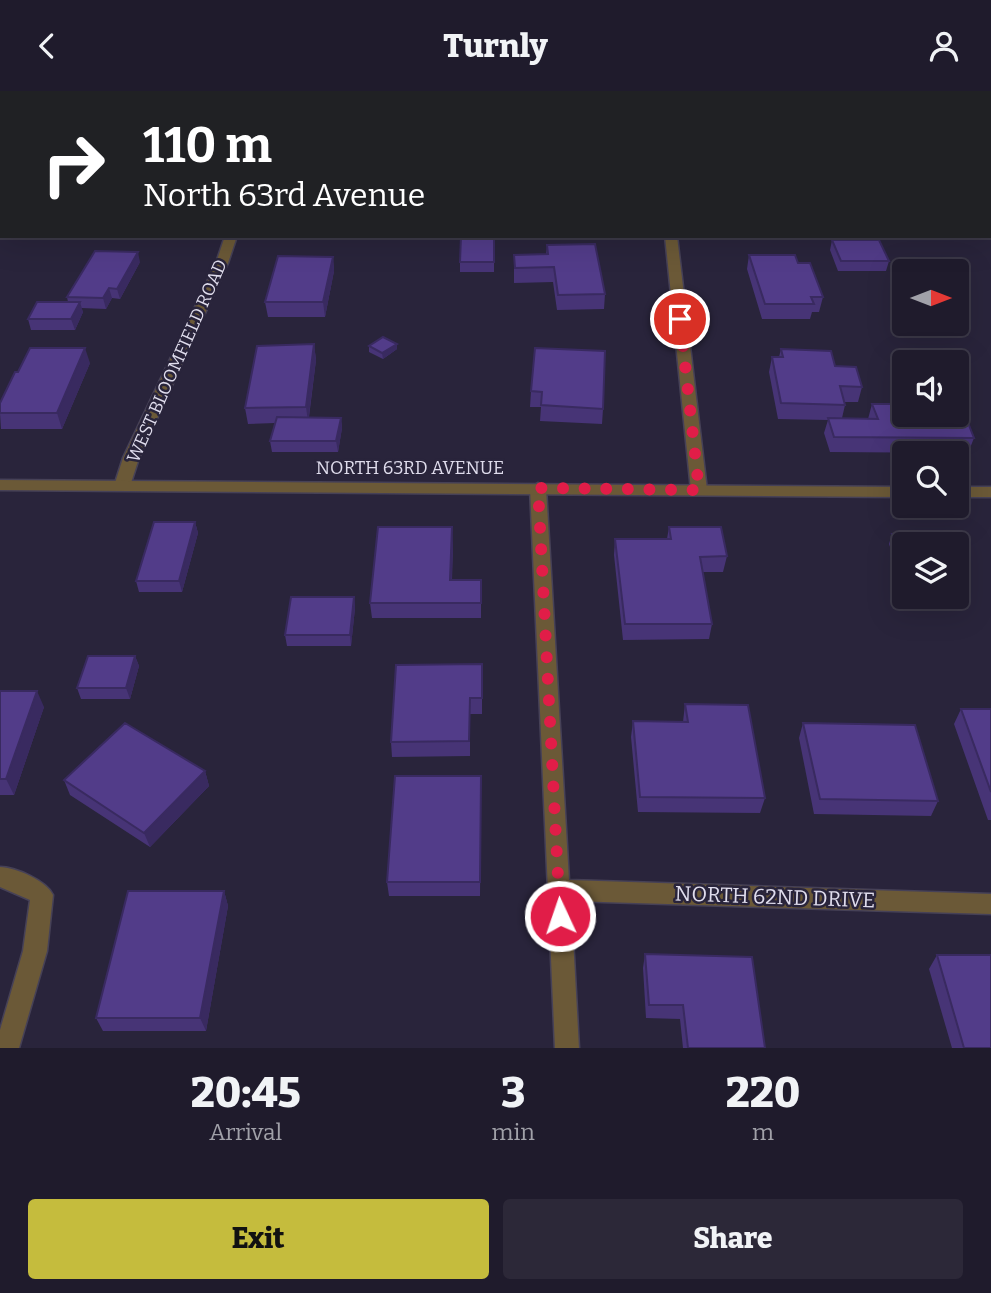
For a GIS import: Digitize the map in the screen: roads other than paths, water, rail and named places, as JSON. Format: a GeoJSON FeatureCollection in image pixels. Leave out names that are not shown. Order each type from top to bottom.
{"type":"FeatureCollection","features":[{"type":"Feature","properties":{"kind":"street","name":"WEST BLOOMFIELD ROAD"},"geometry":{"type":"LineString","coordinates":[[122,486],[131,458],[222,264],[230,238]]}},
{"type":"Feature","properties":{"kind":"street"},"geometry":{"type":"LineString","coordinates":[[671,238],[699,490]]}},
{"type":"Feature","properties":{"kind":"street","name":"NORTH 63RD AVENUE"},"geometry":{"type":"LineString","coordinates":[[0,485],[892,492]]}},
{"type":"Feature","properties":{"kind":"street"},"geometry":{"type":"LineString","coordinates":[[538,488],[567,1048]]}},
{"type":"Feature","properties":{"kind":"street"},"geometry":{"type":"LineString","coordinates":[[969,492],[991,492]]}},
{"type":"Feature","properties":{"kind":"street"},"geometry":{"type":"LineString","coordinates":[[0,877],[6,877],[42,895],[35,951],[7,1048]]}},
{"type":"Feature","properties":{"kind":"street","name":"NORTH 62ND DRIVE"},"geometry":{"type":"LineString","coordinates":[[558,890],[991,904]]}}]}
